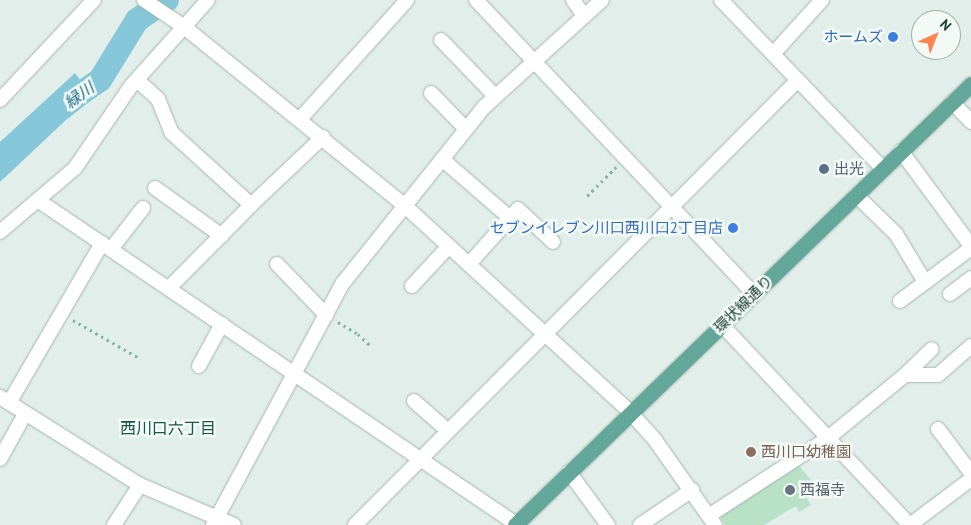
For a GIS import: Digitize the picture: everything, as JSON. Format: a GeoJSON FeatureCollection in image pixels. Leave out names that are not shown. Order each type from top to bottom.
{"type":"FeatureCollection","features":[{"type":"Feature","properties":{"kind":"main road","name":"環状線通り"},"geometry":{"type":"LineString","coordinates":[[518,524],[630,412],[971,84]]}},
{"type":"Feature","properties":{"kind":"street"},"geometry":{"type":"LineString","coordinates":[[2,92],[94,0]]}},
{"type":"Feature","properties":{"kind":"street"},"geometry":{"type":"LineString","coordinates":[[145,0],[182,26],[300,119],[404,205],[469,264],[630,412],[655,440],[713,520],[828,438],[932,350]]}},
{"type":"Feature","properties":{"kind":"street"},"geometry":{"type":"LineString","coordinates":[[0,232],[75,168],[137,80],[182,26],[208,0]]}},
{"type":"Feature","properties":{"kind":"street"},"geometry":{"type":"LineString","coordinates":[[300,119],[408,0]]}},
{"type":"Feature","properties":{"kind":"street"},"geometry":{"type":"LineString","coordinates":[[476,0],[754,294]]}},
{"type":"Feature","properties":{"kind":"street"},"geometry":{"type":"LineString","coordinates":[[573,0],[584,16]]}},
{"type":"Feature","properties":{"kind":"street"},"geometry":{"type":"LineString","coordinates":[[215,521],[343,283],[404,205],[495,96],[602,0]]}},
{"type":"Feature","properties":{"kind":"street"},"geometry":{"type":"LineString","coordinates":[[721,0],[882,168]]}},
{"type":"Feature","properties":{"kind":"street"},"geometry":{"type":"LineString","coordinates":[[773,54],[822,0]]}},
{"type":"Feature","properties":{"kind":"street"},"geometry":{"type":"LineString","coordinates":[[441,40],[495,96]]}},
{"type":"Feature","properties":{"kind":"street"},"geometry":{"type":"LineString","coordinates":[[137,80],[158,99],[172,134],[251,205]]}},
{"type":"Feature","properties":{"kind":"street"},"geometry":{"type":"LineString","coordinates":[[355,525],[798,80]]}},
{"type":"Feature","properties":{"kind":"street"},"geometry":{"type":"LineString","coordinates":[[431,93],[466,129]]}},
{"type":"Feature","properties":{"kind":"street"},"geometry":{"type":"LineString","coordinates":[[952,102],[971,122]]}},
{"type":"Feature","properties":{"kind":"street"},"geometry":{"type":"LineString","coordinates":[[169,288],[322,137]]}},
{"type":"Feature","properties":{"kind":"street"},"geometry":{"type":"LineString","coordinates":[[900,301],[971,247],[901,151]]}},
{"type":"Feature","properties":{"kind":"street"},"geometry":{"type":"LineString","coordinates":[[442,159],[510,218]]}},
{"type":"Feature","properties":{"kind":"street"},"geometry":{"type":"LineString","coordinates":[[154,188],[222,236]]}},
{"type":"Feature","properties":{"kind":"street"},"geometry":{"type":"LineString","coordinates":[[856,195],[896,234],[925,282]]}},
{"type":"Feature","properties":{"kind":"street"},"geometry":{"type":"LineString","coordinates":[[39,200],[518,524]]}},
{"type":"Feature","properties":{"kind":"street"},"geometry":{"type":"LineString","coordinates":[[143,208],[106,246],[5,400],[140,486],[215,521],[234,525]]}},
{"type":"Feature","properties":{"kind":"street"},"geometry":{"type":"LineString","coordinates":[[469,264],[518,209],[553,242]]}},
{"type":"Feature","properties":{"kind":"street"},"geometry":{"type":"LineString","coordinates":[[412,286],[449,246]]}},
{"type":"Feature","properties":{"kind":"street"},"geometry":{"type":"LineString","coordinates":[[277,264],[326,315]]}},
{"type":"Feature","properties":{"kind":"street"},"geometry":{"type":"LineString","coordinates":[[950,294],[971,278]]}},
{"type":"Feature","properties":{"kind":"street"},"geometry":{"type":"LineString","coordinates":[[199,366],[222,324]]}},
{"type":"Feature","properties":{"kind":"street"},"geometry":{"type":"LineString","coordinates":[[722,325],[910,525],[971,479]]}},
{"type":"Feature","properties":{"kind":"street"},"geometry":{"type":"LineString","coordinates":[[904,375],[938,375],[971,346]]}},
{"type":"Feature","properties":{"kind":"street"},"geometry":{"type":"LineString","coordinates":[[414,400],[448,431]]}},
{"type":"Feature","properties":{"kind":"street"},"geometry":{"type":"LineString","coordinates":[[0,459],[25,414]]}},
{"type":"Feature","properties":{"kind":"street"},"geometry":{"type":"LineString","coordinates":[[938,429],[971,473]]}},
{"type":"Feature","properties":{"kind":"street"},"geometry":{"type":"LineString","coordinates":[[569,472],[608,525]]}},
{"type":"Feature","properties":{"kind":"street"},"geometry":{"type":"LineString","coordinates":[[114,525],[140,486]]}},
{"type":"Feature","properties":{"kind":"street"},"geometry":{"type":"LineString","coordinates":[[640,525],[692,490]]}},
{"type":"Feature","properties":{"kind":"path"},"geometry":{"type":"LineString","coordinates":[[587,196],[625,158]]}},
{"type":"Feature","properties":{"kind":"path"},"geometry":{"type":"LineString","coordinates":[[61,313],[141,359]]}},
{"type":"Feature","properties":{"kind":"path"},"geometry":{"type":"LineString","coordinates":[[326,315],[358,334],[372,347]]}},
{"type":"Feature","properties":{"kind":"green space","name":"西福寺"},"geometry":{"type":"Polygon","coordinates":[[[799,466],[821,491],[807,499],[811,505],[799,512],[796,506],[764,525],[725,525],[720,515],[799,466]]]}},
{"type":"Feature","properties":{"kind":"water","name":"緑川"},"geometry":{"type":"Polygon","coordinates":[[[75,73],[94,98],[66,120],[0,182],[0,142],[75,73]]]}},
{"type":"Feature","properties":{"kind":"waterway","name":"緑川"},"geometry":{"type":"LineString","coordinates":[[61,107],[100,80],[137,20],[167,0]]}},
{"type":"Feature","properties":{"kind":"place","name":"ホームズ"},"geometry":{"type":"Point","coordinates":[893,37]}},
{"type":"Feature","properties":{"kind":"place","name":"出光"},"geometry":{"type":"Point","coordinates":[824,169]}},
{"type":"Feature","properties":{"kind":"place","name":"セブンイレブン川口西川口2丁目店"},"geometry":{"type":"Point","coordinates":[733,228]}},
{"type":"Feature","properties":{"kind":"place","name":"西川口幼稚園"},"geometry":{"type":"Point","coordinates":[751,452]}},
{"type":"Feature","properties":{"kind":"place","name":"西福寺"},"geometry":{"type":"Point","coordinates":[790,490]}},
{"type":"Feature","properties":{"kind":"district","name":"西川口六丁目"},"geometry":{"type":"Point","coordinates":[168,428]}}]}
